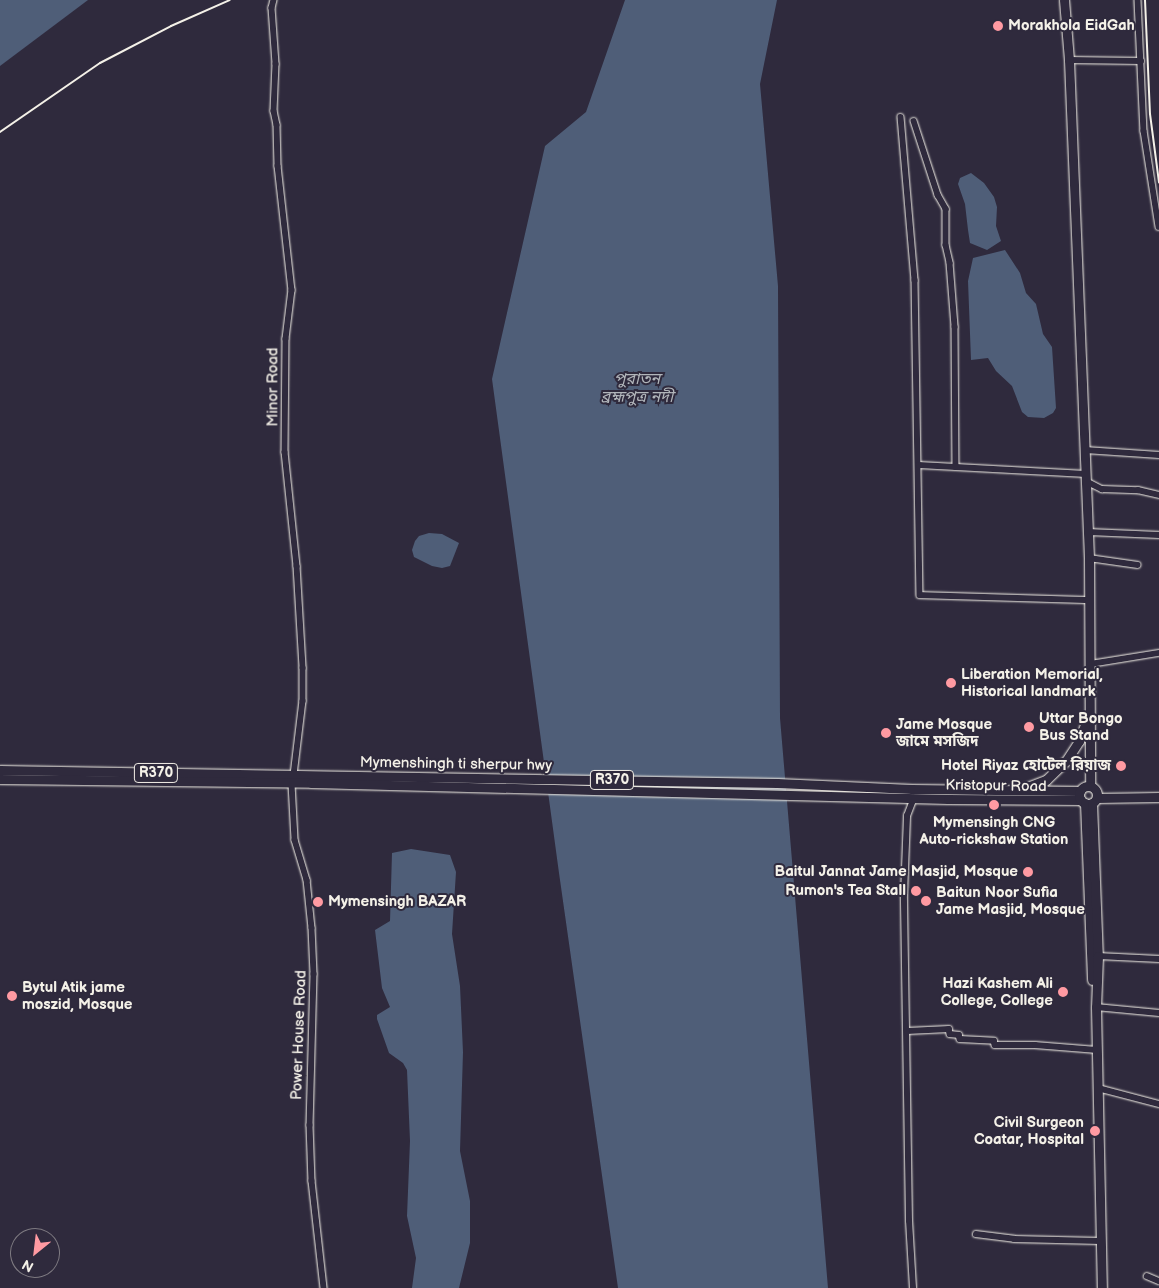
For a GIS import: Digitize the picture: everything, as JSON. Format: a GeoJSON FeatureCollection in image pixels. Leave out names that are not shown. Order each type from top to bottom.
{"type":"FeatureCollection","features":[{"type":"Feature","properties":{"kind":"main road"},"geometry":{"type":"LineString","coordinates":[[1064,0],[1069,60],[1089,558],[1090,786]]}},
{"type":"Feature","properties":{"kind":"main road"},"geometry":{"type":"LineString","coordinates":[[1021,790],[1046,780],[1066,761],[1078,741],[1091,706]]}},
{"type":"Feature","properties":{"kind":"main road","name":"Mymenshingh ti sherpur hwy"},"geometry":{"type":"LineString","coordinates":[[0,770],[294,774],[311,779],[913,795]]}},
{"type":"Feature","properties":{"kind":"main road","name":"Mymenshingh ti sherpur hwy"},"geometry":{"type":"LineString","coordinates":[[0,778],[292,784],[311,779]]}},
{"type":"Feature","properties":{"kind":"main road"},"geometry":{"type":"LineString","coordinates":[[1087,799],[1097,792],[1090,786],[1084,786],[1087,799],[1098,956],[1096,1007],[1102,1288]]}},
{"type":"Feature","properties":{"kind":"main road","name":"Kristopur Road"},"geometry":{"type":"LineString","coordinates":[[913,795],[1021,790],[1087,799]]}},
{"type":"Feature","properties":{"kind":"main road","name":"Kristopur Road"},"geometry":{"type":"LineString","coordinates":[[913,795],[1087,799],[1159,796]]}},
{"type":"Feature","properties":{"kind":"main road"},"geometry":{"type":"LineString","coordinates":[[1087,799],[1093,991],[1096,1007]]}},
{"type":"Feature","properties":{"kind":"street","name":"Minor Road"},"geometry":{"type":"LineString","coordinates":[[274,0],[272,8],[276,64],[274,111],[277,125],[278,166],[292,290],[286,339],[286,452],[297,566],[303,668],[303,701],[294,774]]}},
{"type":"Feature","properties":{"kind":"street"},"geometry":{"type":"LineString","coordinates":[[1138,0],[1144,131],[1159,227]]}},
{"type":"Feature","properties":{"kind":"street"},"geometry":{"type":"LineString","coordinates":[[1069,60],[1141,61]]}},
{"type":"Feature","properties":{"kind":"street"},"geometry":{"type":"LineString","coordinates":[[901,117],[915,280],[920,595],[1090,600]]}},
{"type":"Feature","properties":{"kind":"street"},"geometry":{"type":"LineString","coordinates":[[914,121],[938,195],[946,209],[946,245],[950,263],[955,327],[956,467]]}},
{"type":"Feature","properties":{"kind":"street"},"geometry":{"type":"LineString","coordinates":[[1085,450],[1159,455]]}},
{"type":"Feature","properties":{"kind":"street"},"geometry":{"type":"LineString","coordinates":[[919,465],[1086,477],[1102,489],[1138,490],[1159,495]]}},
{"type":"Feature","properties":{"kind":"street"},"geometry":{"type":"LineString","coordinates":[[1088,532],[1159,535]]}},
{"type":"Feature","properties":{"kind":"street"},"geometry":{"type":"LineString","coordinates":[[1089,558],[1138,566]]}},
{"type":"Feature","properties":{"kind":"street"},"geometry":{"type":"LineString","coordinates":[[1090,664],[1159,653]]}},
{"type":"Feature","properties":{"kind":"street","name":"Power House Road"},"geometry":{"type":"LineString","coordinates":[[292,784],[295,840],[306,880],[312,928],[314,974],[310,1124],[312,1181],[324,1288]]}},
{"type":"Feature","properties":{"kind":"street"},"geometry":{"type":"LineString","coordinates":[[913,795],[907,816],[905,866],[909,1211],[913,1288]]}},
{"type":"Feature","properties":{"kind":"street"},"geometry":{"type":"LineString","coordinates":[[1098,956],[1159,959]]}},
{"type":"Feature","properties":{"kind":"street"},"geometry":{"type":"LineString","coordinates":[[1096,1007],[1159,1013]]}},
{"type":"Feature","properties":{"kind":"street"},"geometry":{"type":"LineString","coordinates":[[907,1031],[949,1029],[950,1034],[959,1035],[960,1039],[994,1040],[994,1045],[1034,1044],[1097,1050]]}},
{"type":"Feature","properties":{"kind":"street"},"geometry":{"type":"LineString","coordinates":[[1098,1088],[1159,1104]]}},
{"type":"Feature","properties":{"kind":"street"},"geometry":{"type":"LineString","coordinates":[[976,1234],[1014,1239],[1100,1241]]}},
{"type":"Feature","properties":{"kind":"street"},"geometry":{"type":"LineString","coordinates":[[1147,1276],[1159,1280]]}},
{"type":"Feature","properties":{"kind":"water"},"geometry":{"type":"Polygon","coordinates":[[[0,0],[88,0],[0,66],[0,0]]]}},
{"type":"Feature","properties":{"kind":"water","name":"পুরাতন ব্রহ্মপুত্র নদী"},"geometry":{"type":"Polygon","coordinates":[[[625,0],[777,0],[760,84],[778,286],[780,718],[828,1288],[618,1288],[492,379],[545,146],[586,112],[625,0]]]}},
{"type":"Feature","properties":{"kind":"water"},"geometry":{"type":"Polygon","coordinates":[[[971,173],[984,183],[994,197],[997,207],[996,226],[1001,241],[987,250],[970,243],[965,204],[958,184],[960,178],[971,173]]]}},
{"type":"Feature","properties":{"kind":"water"},"geometry":{"type":"Polygon","coordinates":[[[1005,250],[1020,273],[1026,293],[1036,304],[1043,334],[1052,347],[1056,408],[1053,413],[1044,418],[1028,417],[1022,412],[1012,386],[996,371],[988,358],[971,360],[968,281],[973,258],[1005,250]]]}},
{"type":"Feature","properties":{"kind":"water"},"geometry":{"type":"Polygon","coordinates":[[[429,533],[442,534],[459,543],[450,566],[442,568],[432,566],[414,557],[412,550],[415,541],[419,536],[429,533]]]}},
{"type":"Feature","properties":{"kind":"water"},"geometry":{"type":"Polygon","coordinates":[[[411,849],[450,855],[456,872],[452,934],[460,986],[463,1052],[460,1151],[470,1201],[470,1243],[459,1288],[412,1288],[416,1258],[407,1216],[410,1141],[407,1070],[403,1063],[389,1053],[377,1019],[377,1015],[390,1007],[382,988],[375,930],[390,921],[392,853],[411,849]]]}},
{"type":"Feature","properties":{"kind":"railway"},"geometry":{"type":"LineString","coordinates":[[0,132],[100,63],[171,26],[230,0]]}},
{"type":"Feature","properties":{"kind":"railway"},"geometry":{"type":"LineString","coordinates":[[1145,0],[1150,114],[1159,182]]}},
{"type":"Feature","properties":{"kind":"place","name":"Morakhola EidGah"},"geometry":{"type":"Point","coordinates":[998,26]}},
{"type":"Feature","properties":{"kind":"place","name":"Liberation Memorial, Historical landmark"},"geometry":{"type":"Point","coordinates":[951,683]}},
{"type":"Feature","properties":{"kind":"place","name":"Uttar Bongo Bus Stand"},"geometry":{"type":"Point","coordinates":[1029,727]}},
{"type":"Feature","properties":{"kind":"place","name":"Jame Mosque জামে মসজিদ"},"geometry":{"type":"Point","coordinates":[886,733]}},
{"type":"Feature","properties":{"kind":"place","name":"Hotel Riyaz হোটেল রিয়াজ"},"geometry":{"type":"Point","coordinates":[1121,766]}},
{"type":"Feature","properties":{"kind":"place","name":"Mymensingh CNG Auto-rickshaw Station"},"geometry":{"type":"Point","coordinates":[994,805]}},
{"type":"Feature","properties":{"kind":"place","name":"Baitul Jannat Jame Masjid, Mosque"},"geometry":{"type":"Point","coordinates":[1028,872]}},
{"type":"Feature","properties":{"kind":"place","name":"Rumon's Tea Stall"},"geometry":{"type":"Point","coordinates":[916,891]}},
{"type":"Feature","properties":{"kind":"place","name":"Baitun Noor Sufia Jame Masjid, Mosque"},"geometry":{"type":"Point","coordinates":[926,901]}},
{"type":"Feature","properties":{"kind":"place","name":"Mymensingh BAZAR"},"geometry":{"type":"Point","coordinates":[318,902]}},
{"type":"Feature","properties":{"kind":"place","name":"Hazi Kashem Ali College, College"},"geometry":{"type":"Point","coordinates":[1063,992]}},
{"type":"Feature","properties":{"kind":"place","name":"Bytul Atik jame moszid, Mosque"},"geometry":{"type":"Point","coordinates":[12,996]}},
{"type":"Feature","properties":{"kind":"place","name":"Civil Surgeon Coatar, Hospital"},"geometry":{"type":"Point","coordinates":[1095,1131]}}]}
